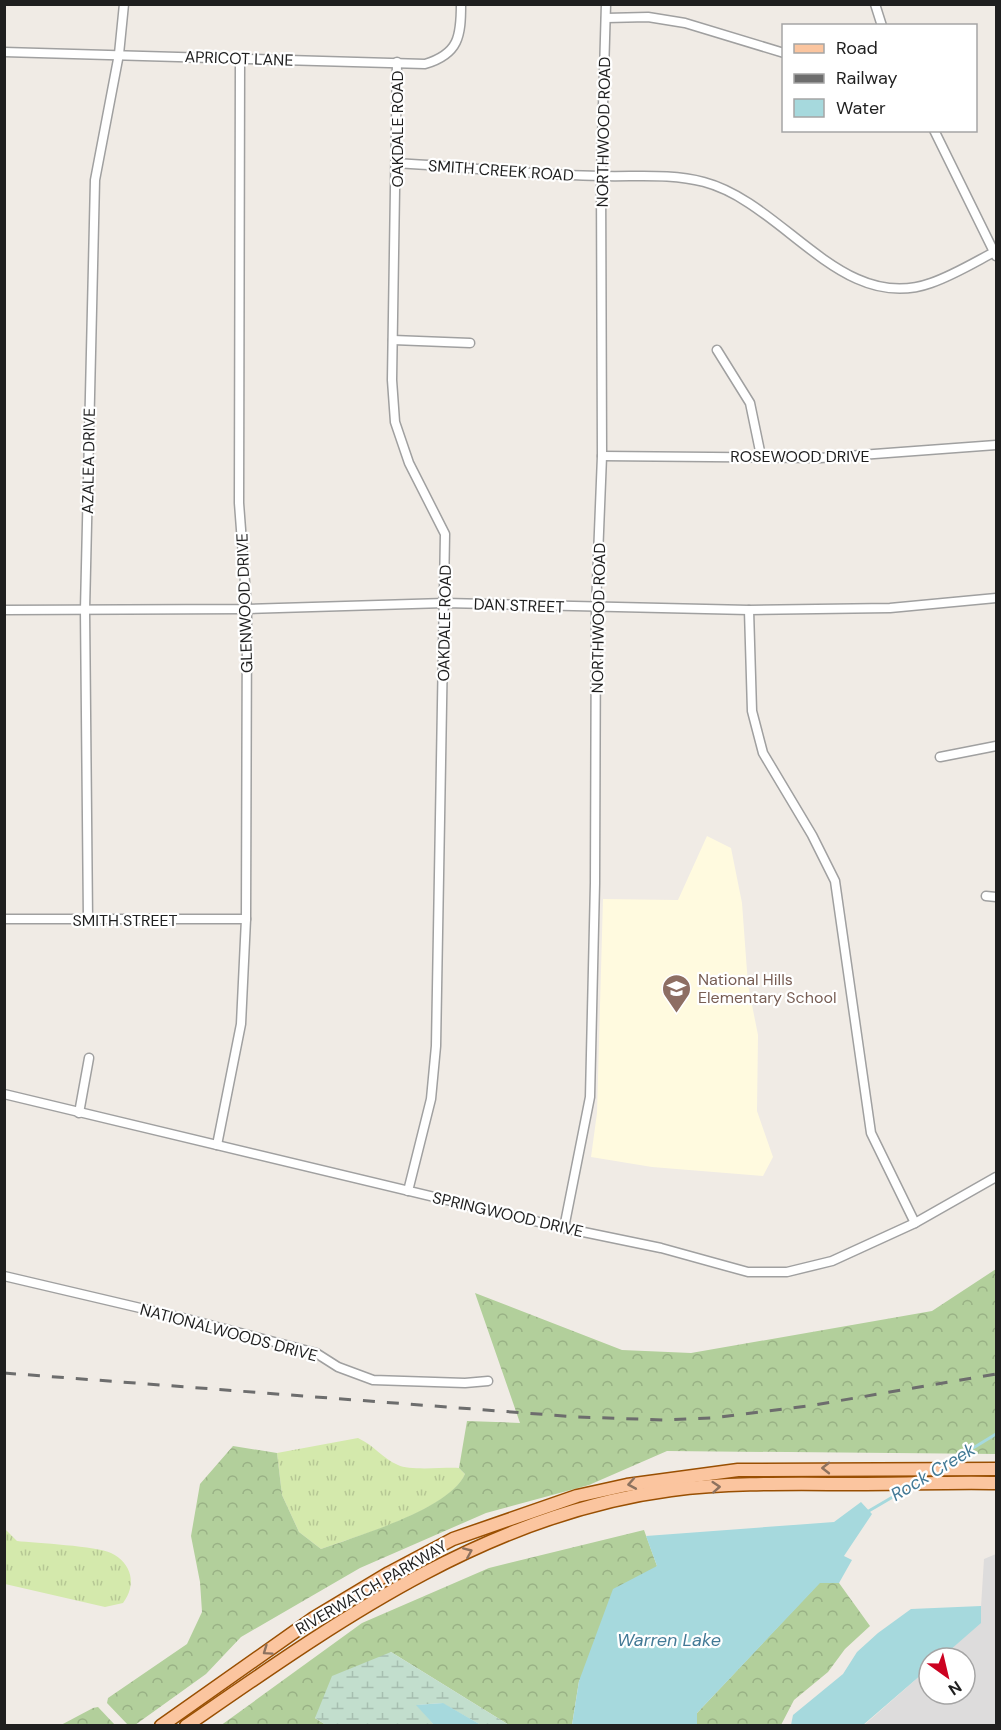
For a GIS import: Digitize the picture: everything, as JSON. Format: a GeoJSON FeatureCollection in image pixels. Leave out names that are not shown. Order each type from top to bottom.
{"type":"FeatureCollection","features":[{"type":"Feature","properties":{"kind":"main road","name":"RIVERWATCH PARKWAY"},"geometry":{"type":"LineString","coordinates":[[161,1725],[314,1618],[388,1573],[453,1539],[577,1496],[684,1476],[738,1470],[994,1469]]}},
{"type":"Feature","properties":{"kind":"main road","name":"RIVERWATCH PARKWAY"},"geometry":{"type":"LineString","coordinates":[[186,1725],[340,1620],[388,1592],[466,1552],[523,1529],[601,1504],[670,1491],[802,1482],[996,1484]]}},
{"type":"Feature","properties":{"kind":"street","name":"AZALEA DRIVE"},"geometry":{"type":"LineString","coordinates":[[88,920],[85,610],[95,180],[119,54],[124,4]]}},
{"type":"Feature","properties":{"kind":"street","name":"APRICOT LANE"},"geometry":{"type":"LineString","coordinates":[[4,52],[425,64],[440,60],[461,34],[461,4]]}},
{"type":"Feature","properties":{"kind":"street","name":"NORTHWOOD ROAD"},"geometry":{"type":"LineString","coordinates":[[564,1228],[590,1097],[595,883],[596,607],[602,456],[601,176],[606,4]]}},
{"type":"Feature","properties":{"kind":"street"},"geometry":{"type":"LineString","coordinates":[[875,4],[881,24]]}},
{"type":"Feature","properties":{"kind":"street"},"geometry":{"type":"LineString","coordinates":[[606,18],[648,17],[685,23],[782,53]]}},
{"type":"Feature","properties":{"kind":"street","name":"GLENWOOD DRIVE"},"geometry":{"type":"LineString","coordinates":[[217,1145],[241,1024],[246,919],[247,609],[238,503],[240,59]]}},
{"type":"Feature","properties":{"kind":"street","name":"OAKDALE ROAD"},"geometry":{"type":"LineString","coordinates":[[397,62],[392,380],[395,422],[409,463],[445,534],[436,1046],[431,1098],[408,1191]]}},
{"type":"Feature","properties":{"kind":"street"},"geometry":{"type":"LineString","coordinates":[[935,132],[996,253]]}},
{"type":"Feature","properties":{"kind":"street","name":"SMITH CREEK ROAD"},"geometry":{"type":"LineString","coordinates":[[397,163],[601,176],[663,175],[705,182],[740,196],[845,275],[873,286],[903,287],[930,283],[996,253]]}},
{"type":"Feature","properties":{"kind":"street"},"geometry":{"type":"LineString","coordinates":[[393,340],[470,343]]}},
{"type":"Feature","properties":{"kind":"street"},"geometry":{"type":"LineString","coordinates":[[717,350],[750,403],[761,456]]}},
{"type":"Feature","properties":{"kind":"street","name":"ROSEWOOD DRIVE"},"geometry":{"type":"LineString","coordinates":[[602,456],[868,456],[996,445]]}},
{"type":"Feature","properties":{"kind":"street","name":"DAN STREET"},"geometry":{"type":"LineString","coordinates":[[4,610],[247,609],[445,603],[749,610],[890,608],[996,598]]}},
{"type":"Feature","properties":{"kind":"street"},"geometry":{"type":"LineString","coordinates":[[749,610],[752,711],[763,753],[812,835],[835,881],[871,1133],[915,1222]]}},
{"type":"Feature","properties":{"kind":"street"},"geometry":{"type":"LineString","coordinates":[[940,757],[996,746]]}},
{"type":"Feature","properties":{"kind":"street"},"geometry":{"type":"LineString","coordinates":[[986,897],[996,897]]}},
{"type":"Feature","properties":{"kind":"street","name":"SMITH STREET"},"geometry":{"type":"LineString","coordinates":[[4,919],[246,919]]}},
{"type":"Feature","properties":{"kind":"street"},"geometry":{"type":"LineString","coordinates":[[79,1113],[89,1059]]}},
{"type":"Feature","properties":{"kind":"street","name":"SPRINGWOOD DRIVE"},"geometry":{"type":"LineString","coordinates":[[4,1094],[564,1228],[661,1248],[748,1272],[787,1272],[832,1261],[915,1222],[996,1177]]}},
{"type":"Feature","properties":{"kind":"street","name":"NATIONALWOODS DRIVE"},"geometry":{"type":"LineString","coordinates":[[4,1276],[187,1319],[316,1353],[338,1367],[373,1380],[465,1383],[488,1381]]}},
{"type":"Feature","properties":{"kind":"shaded area","name":"National Hills Elementary School"},"geometry":{"type":"Polygon","coordinates":[[[707,836],[731,848],[742,903],[748,985],[758,1035],[757,1111],[773,1157],[763,1176],[652,1167],[591,1157],[597,1113],[603,899],[678,900],[707,836]]]}},
{"type":"Feature","properties":{"kind":"shaded area"},"geometry":{"type":"Polygon","coordinates":[[[996,1554],[996,1725],[863,1726],[917,1679],[917,1706],[977,1706],[977,1646],[954,1646],[980,1623],[984,1559],[996,1554]]]}},
{"type":"Feature","properties":{"kind":"green space"},"geometry":{"type":"Polygon","coordinates":[[[996,1269],[996,1454],[667,1451],[589,1485],[486,1513],[360,1568],[241,1637],[206,1674],[135,1725],[128,1725],[107,1703],[108,1698],[187,1644],[202,1612],[200,1582],[191,1536],[200,1484],[233,1446],[277,1453],[282,1495],[299,1532],[321,1549],[401,1520],[441,1499],[456,1487],[465,1474],[459,1468],[467,1421],[520,1423],[475,1293],[622,1350],[691,1353],[932,1311],[996,1269]]]}},
{"type":"Feature","properties":{"kind":"green space"},"geometry":{"type":"Polygon","coordinates":[[[358,1438],[387,1459],[403,1467],[459,1468],[465,1474],[456,1487],[422,1510],[378,1529],[321,1549],[299,1532],[282,1495],[277,1453],[358,1438]]]}},
{"type":"Feature","properties":{"kind":"green space"},"geometry":{"type":"Polygon","coordinates":[[[4,1528],[17,1541],[80,1547],[104,1551],[118,1557],[128,1568],[131,1582],[123,1603],[105,1607],[5,1584],[4,1528]]]}},
{"type":"Feature","properties":{"kind":"green space"},"geometry":{"type":"Polygon","coordinates":[[[644,1530],[657,1566],[579,1681],[572,1725],[509,1725],[391,1652],[315,1718],[326,1725],[220,1726],[362,1623],[489,1568],[644,1530]]]}},
{"type":"Feature","properties":{"kind":"green space"},"geometry":{"type":"Polygon","coordinates":[[[820,1582],[839,1583],[870,1626],[845,1649],[828,1672],[794,1700],[781,1725],[697,1726],[697,1713],[820,1582]]]}},
{"type":"Feature","properties":{"kind":"green space"},"geometry":{"type":"Polygon","coordinates":[[[391,1652],[509,1725],[481,1725],[442,1703],[417,1705],[434,1725],[326,1725],[315,1718],[332,1676],[391,1652]]]}},
{"type":"Feature","properties":{"kind":"green space"},"geometry":{"type":"Polygon","coordinates":[[[98,1707],[115,1725],[61,1725],[93,1708],[98,1707]]]}},
{"type":"Feature","properties":{"kind":"water","name":"Warren Lake"},"geometry":{"type":"Polygon","coordinates":[[[861,1502],[872,1514],[844,1556],[852,1560],[839,1583],[820,1583],[697,1713],[697,1725],[572,1725],[579,1681],[613,1589],[657,1566],[646,1536],[834,1522],[861,1502]]]}},
{"type":"Feature","properties":{"kind":"water"},"geometry":{"type":"Polygon","coordinates":[[[981,1606],[981,1623],[955,1646],[917,1646],[917,1678],[863,1725],[791,1725],[793,1715],[843,1674],[857,1652],[911,1609],[981,1606]]]}},
{"type":"Feature","properties":{"kind":"water"},"geometry":{"type":"Polygon","coordinates":[[[443,1703],[481,1725],[434,1725],[416,1705],[443,1703]]]}},
{"type":"Feature","properties":{"kind":"waterway","name":"Rock Creek"},"geometry":{"type":"LineString","coordinates":[[947,1464],[996,1434]]}},
{"type":"Feature","properties":{"kind":"waterway","name":"Rock Creek"},"geometry":{"type":"LineString","coordinates":[[867,1512],[908,1488]]}},
{"type":"Feature","properties":{"kind":"railway"},"geometry":{"type":"LineString","coordinates":[[4,1373],[577,1417],[665,1420],[713,1418],[808,1406],[996,1374]]}},
{"type":"Feature","properties":{"kind":"place","name":"National Hills Elementary School"},"geometry":{"type":"Point","coordinates":[677,1014]}}]}
